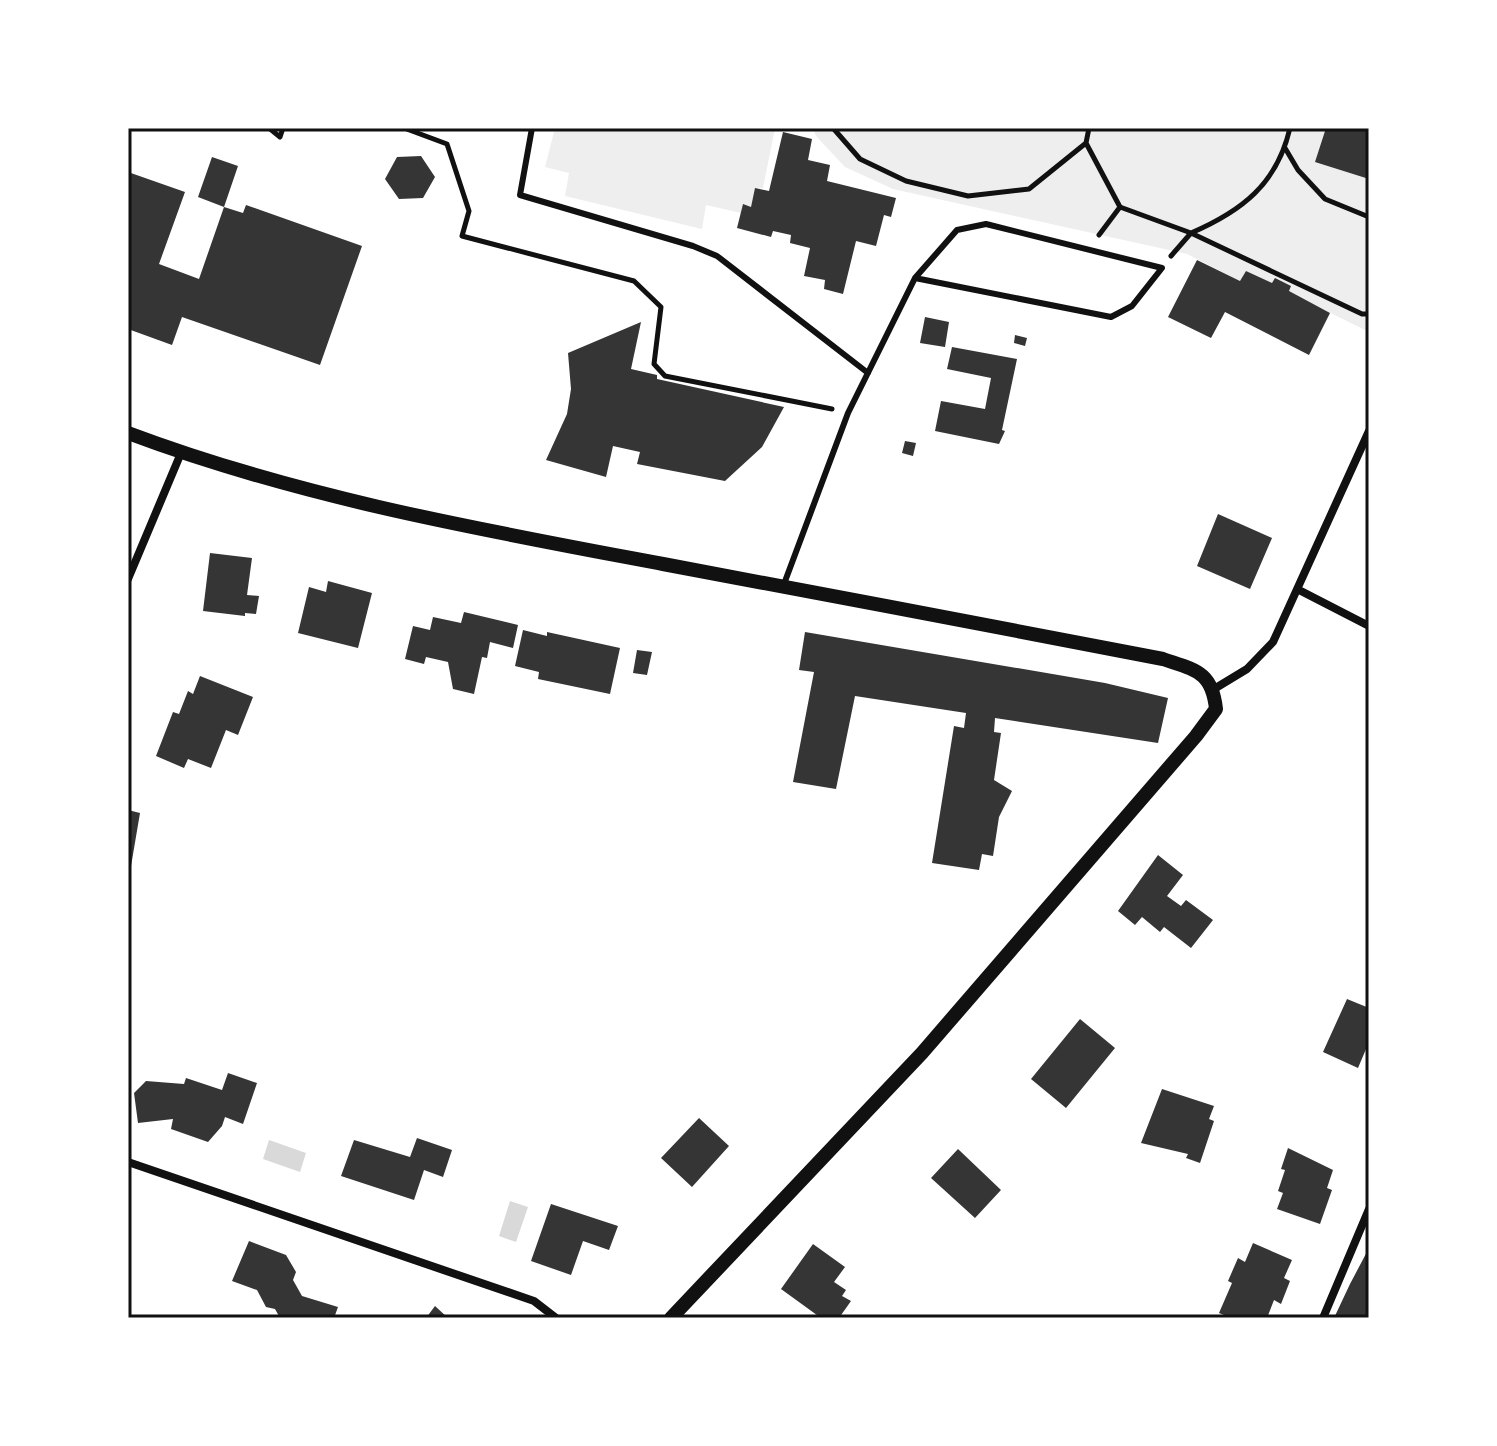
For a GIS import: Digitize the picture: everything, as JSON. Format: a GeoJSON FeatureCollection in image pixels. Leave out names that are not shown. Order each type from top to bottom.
{"type":"FeatureCollection","features":[{"type":"Feature","properties":{"kind":"street"},"geometry":{"type":"LineString","coordinates":[[1214,689],[1247,669],[1273,642],[1299,590],[1304,567],[1369,431]]}},
{"type":"Feature","properties":{"kind":"street"},"geometry":{"type":"LineString","coordinates":[[128,433],[181,453],[322,494],[445,523],[1163,659],[1200,672],[1214,689],[1216,709],[1196,736],[922,1053],[671,1318]]}},
{"type":"Feature","properties":{"kind":"street"},"geometry":{"type":"LineString","coordinates":[[128,579],[181,453]]}},
{"type":"Feature","properties":{"kind":"street"},"geometry":{"type":"LineString","coordinates":[[1299,590],[1369,626]]}},
{"type":"Feature","properties":{"kind":"street"},"geometry":{"type":"LineString","coordinates":[[128,1162],[534,1301],[556,1318]]}},
{"type":"Feature","properties":{"kind":"street"},"geometry":{"type":"LineString","coordinates":[[1323,1318],[1369,1209]]}},
{"type":"Feature","properties":{"kind":"lane"},"geometry":{"type":"LineString","coordinates":[[532,128],[520,195],[693,246],[717,256],[868,373]]}},
{"type":"Feature","properties":{"kind":"lane"},"geometry":{"type":"LineString","coordinates":[[783,586],[848,413],[915,278],[957,230],[986,224],[1089,247],[1162,268],[1132,306],[1111,317],[915,278]]}},
{"type":"Feature","properties":{"kind":"path"},"geometry":{"type":"LineString","coordinates":[[269,128],[280,137],[283,128]]}},
{"type":"Feature","properties":{"kind":"path"},"geometry":{"type":"LineString","coordinates":[[404,128],[447,144],[469,211],[462,236],[634,281],[661,307],[654,364],[665,376],[810,402],[848,413]]}},
{"type":"Feature","properties":{"kind":"path"},"geometry":{"type":"LineString","coordinates":[[833,128],[860,159],[906,181],[968,196],[1029,189],[1086,143]]}},
{"type":"Feature","properties":{"kind":"path"},"geometry":{"type":"LineString","coordinates":[[1089,128],[1086,143],[1120,207],[1191,233],[1362,314],[1369,314]]}},
{"type":"Feature","properties":{"kind":"path"},"geometry":{"type":"LineString","coordinates":[[1162,268],[1191,233],[1227,218],[1265,184],[1285,148],[1290,128]]}},
{"type":"Feature","properties":{"kind":"path"},"geometry":{"type":"LineString","coordinates":[[1285,148],[1298,170],[1325,199],[1369,217]]}},
{"type":"Feature","properties":{"kind":"path"},"geometry":{"type":"LineString","coordinates":[[1089,247],[1120,207]]}},
{"type":"Feature","properties":{"kind":"shaded area"},"geometry":{"type":"Polygon","coordinates":[[[555,128],[775,128],[763,188],[755,189],[751,207],[743,205],[741,213],[706,205],[702,229],[565,196],[569,173],[545,167],[555,128]]]}},
{"type":"Feature","properties":{"kind":"shaded area"},"geometry":{"type":"Polygon","coordinates":[[[813,128],[1369,128],[1369,332],[1246,271],[1240,281],[1187,254],[893,189],[845,167],[816,136],[813,128]]]}},
{"type":"Feature","properties":{"kind":"shaded area"},"geometry":{"type":"Polygon","coordinates":[[[269,1140],[306,1153],[300,1172],[263,1159],[269,1140]]]}},
{"type":"Feature","properties":{"kind":"shaded area"},"geometry":{"type":"Polygon","coordinates":[[[510,1201],[528,1207],[516,1242],[499,1236],[510,1201]]]}},
{"type":"Feature","properties":{"kind":"building"},"geometry":{"type":"Polygon","coordinates":[[[1326,128],[1369,128],[1369,179],[1315,162],[1326,128]]]}},
{"type":"Feature","properties":{"kind":"building"},"geometry":{"type":"Polygon","coordinates":[[[783,132],[812,139],[808,160],[830,165],[827,181],[896,198],[891,217],[884,215],[876,246],[856,241],[843,294],[824,289],[825,280],[804,276],[810,248],[790,243],[791,235],[773,231],[771,237],[737,228],[743,204],[751,207],[755,188],[769,191],[783,132]]]}},
{"type":"Feature","properties":{"kind":"building"},"geometry":{"type":"Polygon","coordinates":[[[421,156],[435,177],[423,198],[399,199],[385,179],[397,157],[421,156]]]}},
{"type":"Feature","properties":{"kind":"building"},"geometry":{"type":"Polygon","coordinates":[[[212,157],[238,166],[224,207],[198,197],[212,157]]]}},
{"type":"Feature","properties":{"kind":"building"},"geometry":{"type":"Polygon","coordinates":[[[128,172],[185,192],[159,264],[199,279],[224,207],[243,213],[246,205],[362,246],[320,365],[182,317],[172,345],[128,329],[128,172]]]}},
{"type":"Feature","properties":{"kind":"building"},"geometry":{"type":"Polygon","coordinates":[[[1197,260],[1240,281],[1246,271],[1272,283],[1275,278],[1291,286],[1289,291],[1330,313],[1309,355],[1225,312],[1211,338],[1168,317],[1197,260]]]}},
{"type":"Feature","properties":{"kind":"building"},"geometry":{"type":"Polygon","coordinates":[[[925,317],[949,322],[945,347],[920,343],[925,317]]]}},
{"type":"Feature","properties":{"kind":"building"},"geometry":{"type":"Polygon","coordinates":[[[641,322],[631,369],[657,375],[657,379],[784,407],[762,447],[725,481],[637,464],[640,452],[613,446],[606,477],[546,460],[567,414],[571,389],[568,353],[641,322]]]}},
{"type":"Feature","properties":{"kind":"building"},"geometry":{"type":"Polygon","coordinates":[[[1015,335],[1027,338],[1025,346],[1014,343],[1015,335]]]}},
{"type":"Feature","properties":{"kind":"building"},"geometry":{"type":"Polygon","coordinates":[[[952,347],[1017,359],[1002,430],[1005,431],[999,444],[935,431],[941,401],[985,409],[991,378],[947,369],[952,347]]]}},
{"type":"Feature","properties":{"kind":"building"},"geometry":{"type":"Polygon","coordinates":[[[905,441],[916,443],[913,456],[902,453],[905,441]]]}},
{"type":"Feature","properties":{"kind":"building"},"geometry":{"type":"Polygon","coordinates":[[[1218,514],[1272,538],[1250,589],[1197,566],[1218,514]]]}},
{"type":"Feature","properties":{"kind":"building"},"geometry":{"type":"Polygon","coordinates":[[[210,553],[252,558],[247,595],[259,596],[256,614],[245,613],[245,616],[203,611],[210,553]]]}},
{"type":"Feature","properties":{"kind":"building"},"geometry":{"type":"Polygon","coordinates":[[[328,581],[372,593],[358,648],[298,633],[309,587],[326,592],[328,581]]]}},
{"type":"Feature","properties":{"kind":"building"},"geometry":{"type":"Polygon","coordinates":[[[464,612],[518,625],[513,648],[490,642],[487,658],[482,657],[474,694],[453,689],[448,662],[426,657],[424,664],[405,659],[413,626],[430,630],[433,617],[461,623],[464,612]]]}},
{"type":"Feature","properties":{"kind":"building"},"geometry":{"type":"Polygon","coordinates":[[[523,630],[547,636],[547,632],[620,648],[610,694],[538,679],[539,672],[515,666],[523,630]]]}},
{"type":"Feature","properties":{"kind":"building"},"geometry":{"type":"Polygon","coordinates":[[[805,632],[1105,683],[1168,698],[1158,743],[995,718],[994,732],[1001,733],[994,780],[1012,791],[999,817],[993,856],[982,854],[979,870],[932,863],[954,726],[964,728],[966,713],[855,696],[836,789],[793,782],[814,672],[799,670],[805,632]]]}},
{"type":"Feature","properties":{"kind":"building"},"geometry":{"type":"Polygon","coordinates":[[[637,650],[652,652],[647,675],[633,673],[637,650]]]}},
{"type":"Feature","properties":{"kind":"building"},"geometry":{"type":"Polygon","coordinates":[[[200,676],[253,697],[238,735],[226,730],[211,768],[188,759],[184,768],[156,756],[173,712],[179,714],[188,691],[193,694],[200,676]]]}},
{"type":"Feature","properties":{"kind":"building"},"geometry":{"type":"Polygon","coordinates":[[[128,810],[140,813],[130,872],[128,871],[128,810]]]}},
{"type":"Feature","properties":{"kind":"building"},"geometry":{"type":"Polygon","coordinates":[[[1158,855],[1183,875],[1167,896],[1181,906],[1186,900],[1213,920],[1191,948],[1164,927],[1160,932],[1142,917],[1135,925],[1118,911],[1158,855]]]}},
{"type":"Feature","properties":{"kind":"building"},"geometry":{"type":"Polygon","coordinates":[[[1347,999],[1369,1008],[1369,1042],[1358,1068],[1323,1052],[1347,999]]]}},
{"type":"Feature","properties":{"kind":"building"},"geometry":{"type":"Polygon","coordinates":[[[1080,1019],[1115,1048],[1066,1108],[1031,1079],[1080,1019]]]}},
{"type":"Feature","properties":{"kind":"building"},"geometry":{"type":"Polygon","coordinates":[[[228,1073],[257,1083],[243,1124],[225,1117],[222,1126],[208,1142],[171,1129],[173,1119],[138,1123],[134,1093],[146,1081],[184,1084],[186,1078],[222,1090],[228,1073]]]}},
{"type":"Feature","properties":{"kind":"building"},"geometry":{"type":"Polygon","coordinates":[[[1162,1089],[1214,1106],[1209,1119],[1214,1121],[1200,1163],[1186,1158],[1188,1154],[1141,1143],[1162,1089]]]}},
{"type":"Feature","properties":{"kind":"building"},"geometry":{"type":"Polygon","coordinates":[[[699,1118],[729,1146],[692,1187],[661,1158],[699,1118]]]}},
{"type":"Feature","properties":{"kind":"building"},"geometry":{"type":"Polygon","coordinates":[[[417,1138],[452,1150],[443,1177],[424,1170],[414,1200],[341,1176],[354,1140],[410,1157],[417,1138]]]}},
{"type":"Feature","properties":{"kind":"building"},"geometry":{"type":"Polygon","coordinates":[[[1288,1148],[1333,1170],[1327,1188],[1332,1190],[1320,1224],[1277,1209],[1283,1193],[1278,1191],[1285,1170],[1281,1169],[1288,1148]]]}},
{"type":"Feature","properties":{"kind":"building"},"geometry":{"type":"Polygon","coordinates":[[[958,1149],[1001,1190],[975,1218],[931,1178],[958,1149]]]}},
{"type":"Feature","properties":{"kind":"building"},"geometry":{"type":"Polygon","coordinates":[[[551,1204],[618,1226],[609,1250],[583,1241],[571,1275],[531,1261],[551,1204]]]}},
{"type":"Feature","properties":{"kind":"building"},"geometry":{"type":"Polygon","coordinates":[[[249,1241],[286,1255],[296,1272],[293,1280],[302,1296],[338,1307],[334,1318],[280,1318],[275,1309],[266,1307],[257,1290],[232,1281],[249,1241]]]}},
{"type":"Feature","properties":{"kind":"building"},"geometry":{"type":"Polygon","coordinates":[[[1253,1243],[1292,1260],[1284,1278],[1290,1281],[1281,1304],[1274,1300],[1267,1318],[1231,1318],[1219,1313],[1232,1283],[1228,1281],[1238,1258],[1245,1262],[1253,1243]]]}},
{"type":"Feature","properties":{"kind":"building"},"geometry":{"type":"Polygon","coordinates":[[[813,1244],[845,1267],[834,1282],[846,1290],[842,1296],[851,1301],[839,1318],[821,1318],[781,1289],[813,1244]]]}},
{"type":"Feature","properties":{"kind":"building"},"geometry":{"type":"Polygon","coordinates":[[[1369,1248],[1369,1318],[1334,1318],[1350,1284],[1369,1248]]]}},
{"type":"Feature","properties":{"kind":"building"},"geometry":{"type":"Polygon","coordinates":[[[435,1306],[448,1318],[426,1318],[435,1306]]]}}]}
